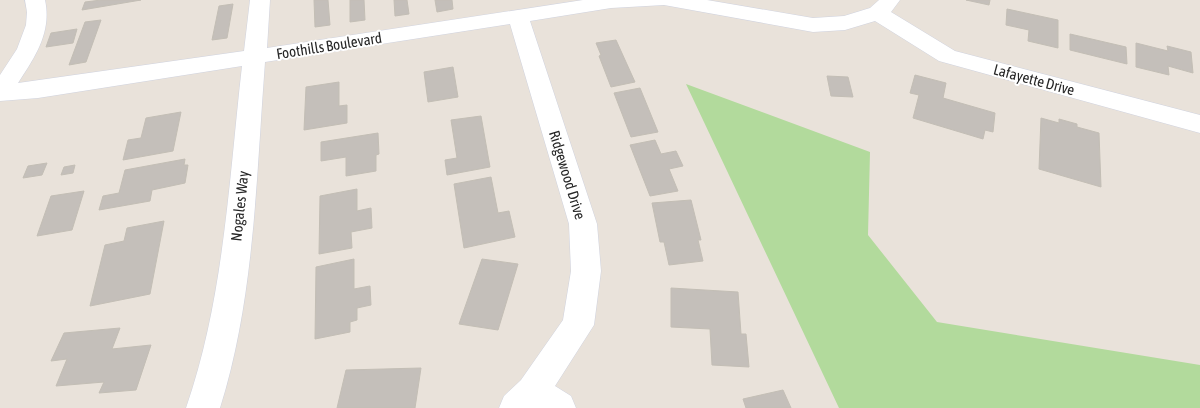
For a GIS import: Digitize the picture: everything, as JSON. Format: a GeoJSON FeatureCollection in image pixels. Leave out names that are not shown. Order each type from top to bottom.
{"type":"FeatureCollection","features":[{"type":"Feature","properties":{"kind":"street"},"geometry":{"type":"LineString","coordinates":[[0,93],[34,37],[40,13],[35,0]]}},
{"type":"Feature","properties":{"kind":"street","name":"Nogales Way"},"geometry":{"type":"LineString","coordinates":[[203,408],[211,384],[231,297],[260,0]]}},
{"type":"Feature","properties":{"kind":"street","name":"Foothills Boulevard"},"geometry":{"type":"LineString","coordinates":[[0,93],[38,90],[254,58],[611,1],[658,0]]}},
{"type":"Feature","properties":{"kind":"street"},"geometry":{"type":"LineString","coordinates":[[671,0],[813,25],[846,23],[884,7]]}},
{"type":"Feature","properties":{"kind":"street","name":"Lafayette Drive"},"geometry":{"type":"LineString","coordinates":[[884,7],[947,56],[1200,124]]}},
{"type":"Feature","properties":{"kind":"street","name":"Ridgewood Drive"},"geometry":{"type":"LineString","coordinates":[[518,16],[583,224],[586,271],[578,325],[536,402]]}},
{"type":"Feature","properties":{"kind":"green space"},"geometry":{"type":"Polygon","coordinates":[[[686,84],[870,152],[868,235],[937,322],[1200,365],[1200,408],[839,408],[686,84]]]}},
{"type":"Feature","properties":{"kind":"building"},"geometry":{"type":"Polygon","coordinates":[[[141,0],[82,10],[85,2],[141,0]]]}},
{"type":"Feature","properties":{"kind":"building"},"geometry":{"type":"Polygon","coordinates":[[[314,0],[328,0],[330,25],[315,27],[314,0]]]}},
{"type":"Feature","properties":{"kind":"building"},"geometry":{"type":"Polygon","coordinates":[[[350,0],[364,0],[365,20],[350,22],[350,0]]]}},
{"type":"Feature","properties":{"kind":"building"},"geometry":{"type":"Polygon","coordinates":[[[394,0],[407,0],[409,14],[395,16],[394,0]]]}},
{"type":"Feature","properties":{"kind":"building"},"geometry":{"type":"Polygon","coordinates":[[[435,0],[452,0],[453,9],[437,12],[435,0]]]}},
{"type":"Feature","properties":{"kind":"building"},"geometry":{"type":"Polygon","coordinates":[[[966,0],[990,0],[989,5],[966,0]]]}},
{"type":"Feature","properties":{"kind":"building"},"geometry":{"type":"Polygon","coordinates":[[[233,4],[227,38],[212,40],[219,6],[233,4]]]}},
{"type":"Feature","properties":{"kind":"building"},"geometry":{"type":"Polygon","coordinates":[[[1007,9],[1058,20],[1058,48],[1028,41],[1029,30],[1006,25],[1007,9]]]}},
{"type":"Feature","properties":{"kind":"building"},"geometry":{"type":"Polygon","coordinates":[[[101,20],[86,62],[69,65],[85,22],[101,20]]]}},
{"type":"Feature","properties":{"kind":"building"},"geometry":{"type":"Polygon","coordinates":[[[77,29],[73,43],[46,47],[51,33],[77,29]]]}},
{"type":"Feature","properties":{"kind":"building"},"geometry":{"type":"Polygon","coordinates":[[[1070,34],[1126,47],[1127,64],[1070,50],[1070,34]]]}},
{"type":"Feature","properties":{"kind":"building"},"geometry":{"type":"Polygon","coordinates":[[[616,40],[635,82],[611,87],[596,43],[616,40]]]}},
{"type":"Feature","properties":{"kind":"building"},"geometry":{"type":"Polygon","coordinates":[[[1136,43],[1168,51],[1167,46],[1191,52],[1193,73],[1168,66],[1169,75],[1136,67],[1136,43]]]}},
{"type":"Feature","properties":{"kind":"building"},"geometry":{"type":"Polygon","coordinates":[[[453,67],[458,97],[428,102],[424,72],[453,67]]]}},
{"type":"Feature","properties":{"kind":"building"},"geometry":{"type":"Polygon","coordinates":[[[915,75],[946,83],[943,98],[995,113],[993,132],[985,130],[983,139],[913,118],[919,95],[910,93],[915,75]]]}},
{"type":"Feature","properties":{"kind":"building"},"geometry":{"type":"Polygon","coordinates":[[[827,76],[848,77],[853,97],[831,96],[827,76]]]}},
{"type":"Feature","properties":{"kind":"building"},"geometry":{"type":"Polygon","coordinates":[[[339,82],[339,106],[347,105],[347,123],[304,130],[306,87],[339,82]]]}},
{"type":"Feature","properties":{"kind":"building"},"geometry":{"type":"Polygon","coordinates":[[[640,88],[658,132],[631,137],[614,93],[640,88]]]}},
{"type":"Feature","properties":{"kind":"building"},"geometry":{"type":"Polygon","coordinates":[[[181,112],[173,151],[123,160],[128,140],[141,138],[146,118],[181,112]]]}},
{"type":"Feature","properties":{"kind":"building"},"geometry":{"type":"Polygon","coordinates":[[[481,116],[490,167],[447,175],[445,160],[457,158],[451,120],[481,116]]]}},
{"type":"Feature","properties":{"kind":"building"},"geometry":{"type":"Polygon","coordinates":[[[1041,118],[1059,123],[1059,119],[1077,124],[1077,127],[1099,133],[1101,187],[1039,169],[1041,118]]]}},
{"type":"Feature","properties":{"kind":"building"},"geometry":{"type":"Polygon","coordinates":[[[378,133],[379,154],[376,155],[376,171],[346,176],[346,157],[321,161],[321,142],[378,133]]]}},
{"type":"Feature","properties":{"kind":"building"},"geometry":{"type":"Polygon","coordinates":[[[655,140],[661,154],[676,151],[683,166],[669,169],[678,191],[650,196],[630,145],[655,140]]]}},
{"type":"Feature","properties":{"kind":"building"},"geometry":{"type":"Polygon","coordinates":[[[185,159],[184,165],[188,165],[185,183],[152,190],[150,201],[99,210],[103,196],[119,193],[125,170],[185,159]]]}},
{"type":"Feature","properties":{"kind":"building"},"geometry":{"type":"Polygon","coordinates":[[[47,163],[42,175],[23,178],[28,166],[47,163]]]}},
{"type":"Feature","properties":{"kind":"building"},"geometry":{"type":"Polygon","coordinates":[[[75,165],[73,173],[61,175],[64,167],[75,165]]]}},
{"type":"Feature","properties":{"kind":"building"},"geometry":{"type":"Polygon","coordinates":[[[491,177],[498,213],[509,211],[515,237],[464,248],[454,184],[491,177]]]}},
{"type":"Feature","properties":{"kind":"building"},"geometry":{"type":"Polygon","coordinates":[[[357,189],[357,211],[371,208],[372,228],[351,232],[352,248],[319,254],[320,196],[357,189]]]}},
{"type":"Feature","properties":{"kind":"building"},"geometry":{"type":"Polygon","coordinates":[[[84,191],[72,230],[37,236],[51,196],[84,191]]]}},
{"type":"Feature","properties":{"kind":"building"},"geometry":{"type":"Polygon","coordinates":[[[691,200],[701,240],[698,240],[703,261],[669,265],[664,242],[660,242],[652,203],[691,200]]]}},
{"type":"Feature","properties":{"kind":"building"},"geometry":{"type":"Polygon","coordinates":[[[164,221],[150,294],[90,306],[105,245],[124,241],[127,228],[164,221]]]}},
{"type":"Feature","properties":{"kind":"building"},"geometry":{"type":"Polygon","coordinates":[[[354,259],[354,289],[370,286],[371,305],[357,308],[357,320],[350,322],[350,332],[315,339],[316,267],[354,259]]]}},
{"type":"Feature","properties":{"kind":"building"},"geometry":{"type":"Polygon","coordinates":[[[482,259],[518,264],[498,330],[459,324],[482,259]]]}},
{"type":"Feature","properties":{"kind":"building"},"geometry":{"type":"Polygon","coordinates":[[[671,288],[738,292],[741,334],[746,334],[749,367],[712,365],[710,329],[671,327],[671,288]]]}},
{"type":"Feature","properties":{"kind":"building"},"geometry":{"type":"Polygon","coordinates":[[[120,328],[112,349],[151,345],[136,390],[99,393],[104,382],[56,386],[67,359],[51,361],[64,333],[120,328]]]}},
{"type":"Feature","properties":{"kind":"building"},"geometry":{"type":"Polygon","coordinates":[[[421,368],[415,408],[337,408],[346,370],[421,368]]]}},
{"type":"Feature","properties":{"kind":"building"},"geometry":{"type":"Polygon","coordinates":[[[783,390],[791,408],[746,408],[743,399],[783,390]]]}}]}
